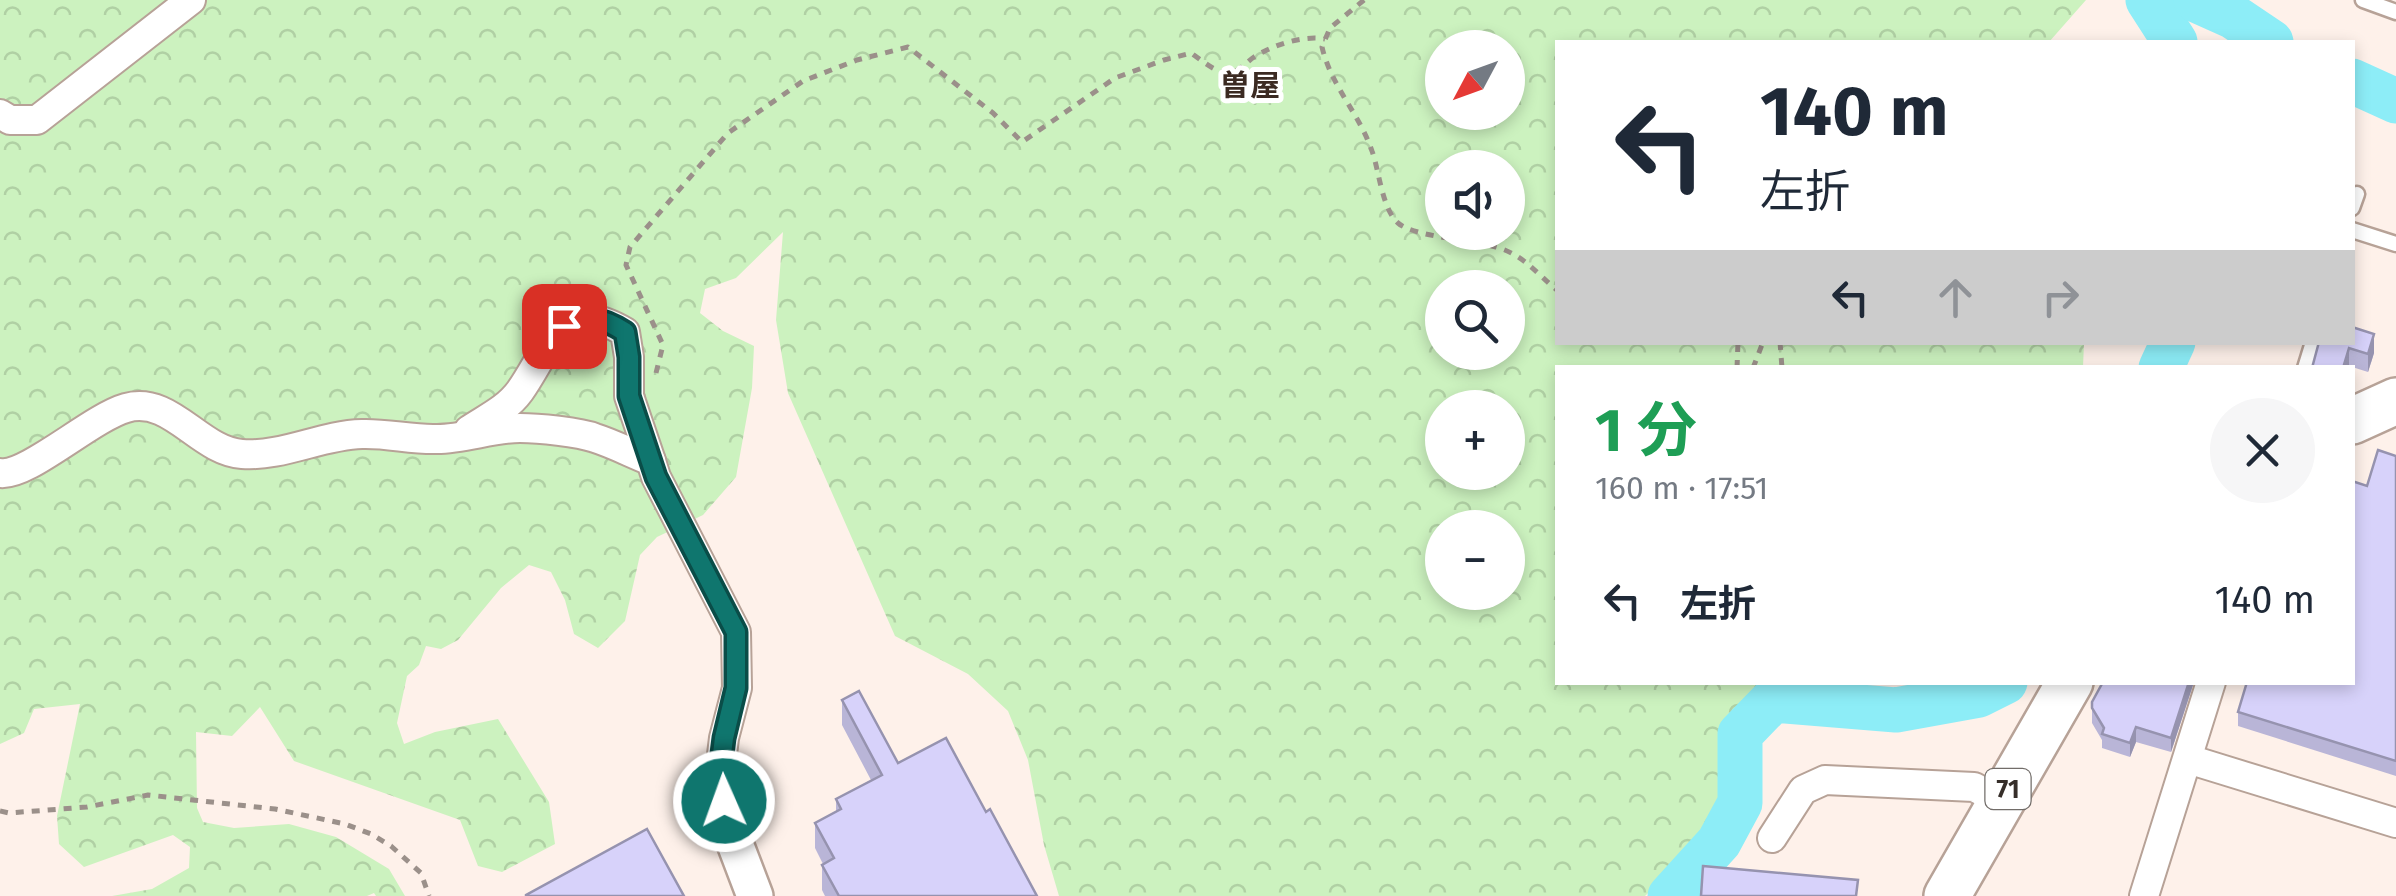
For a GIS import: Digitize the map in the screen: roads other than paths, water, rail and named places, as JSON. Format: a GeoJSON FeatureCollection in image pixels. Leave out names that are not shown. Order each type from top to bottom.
{"type":"FeatureCollection","features":[{"type":"Feature","properties":{"kind":"main road"},"geometry":{"type":"LineString","coordinates":[[2355,420],[2396,401]]}},
{"type":"Feature","properties":{"kind":"main road","name":"71"},"geometry":{"type":"LineString","coordinates":[[1947,896],[2068,685]]}},
{"type":"Feature","properties":{"kind":"street"},"geometry":{"type":"LineString","coordinates":[[0,114],[10,120],[37,120],[191,0]]}},
{"type":"Feature","properties":{"kind":"street"},"geometry":{"type":"LineString","coordinates":[[459,436],[506,407],[564,326],[589,318],[607,321],[625,332],[629,396],[656,477],[736,632],[736,688],[720,770],[732,833],[755,896]]}},
{"type":"Feature","properties":{"kind":"street"},"geometry":{"type":"LineString","coordinates":[[0,474],[28,466],[82,430],[126,408],[149,406],[202,440],[240,454],[270,453],[360,434],[443,440],[520,428],[593,436],[651,461]]}},
{"type":"Feature","properties":{"kind":"street"},"geometry":{"type":"LineString","coordinates":[[2144,896],[2210,685]]}},
{"type":"Feature","properties":{"kind":"street"},"geometry":{"type":"LineString","coordinates":[[2188,759],[2396,823]]}},
{"type":"Feature","properties":{"kind":"street"},"geometry":{"type":"LineString","coordinates":[[1772,838],[1803,790],[1825,780],[1974,787],[2001,801]]}},
{"type":"Feature","properties":{"kind":"lane"},"geometry":{"type":"LineString","coordinates":[[2363,0],[2396,12]]}},
{"type":"Feature","properties":{"kind":"lane"},"geometry":{"type":"LineString","coordinates":[[2355,231],[2396,244]]}},
{"type":"Feature","properties":{"kind":"waterway"},"geometry":{"type":"LineString","coordinates":[[2148,0],[2174,40]]}},
{"type":"Feature","properties":{"kind":"waterway"},"geometry":{"type":"LineString","coordinates":[[2196,0],[2234,17],[2268,40]]}},
{"type":"Feature","properties":{"kind":"waterway"},"geometry":{"type":"LineString","coordinates":[[2355,82],[2396,101]]}},
{"type":"Feature","properties":{"kind":"waterway"},"geometry":{"type":"LineString","coordinates":[[2162,365],[2172,345]]}},
{"type":"Feature","properties":{"kind":"waterway"},"geometry":{"type":"LineString","coordinates":[[1670,896],[1719,842],[1740,803],[1740,734],[1773,700],[1896,710],[1979,695],[1999,685]]}},
{"type":"Feature","properties":{"kind":"district","name":"曽屋"},"geometry":{"type":"Point","coordinates":[1250,86]}}]}
